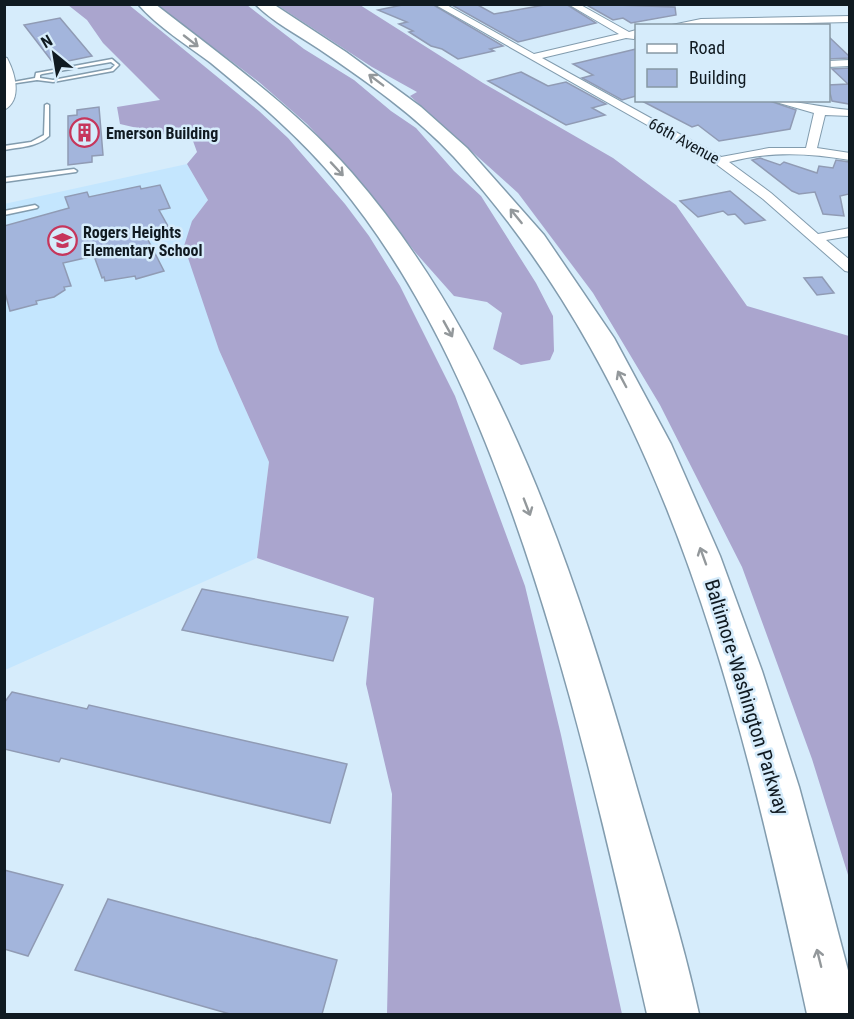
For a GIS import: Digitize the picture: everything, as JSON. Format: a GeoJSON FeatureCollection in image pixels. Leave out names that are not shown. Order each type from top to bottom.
{"type":"FeatureCollection","features":[{"type":"Feature","properties":{"kind":"highway"},"geometry":{"type":"LineString","coordinates":[[145,4],[265,99],[327,158],[353,187],[400,250],[453,339],[511,464],[543,548],[582,665],[631,844],[673,1014]]}},
{"type":"Feature","properties":{"kind":"highway","name":"Baltimore-Washington Parkway"},"geometry":{"type":"LineString","coordinates":[[262,4],[370,76],[399,98],[460,153],[516,217],[559,274],[622,378],[695,535],[738,653],[789,832],[833,1014]]}},
{"type":"Feature","properties":{"kind":"street","name":"66th Avenue"},"geometry":{"type":"LineString","coordinates":[[438,4],[720,161],[767,196],[849,268]]}},
{"type":"Feature","properties":{"kind":"street"},"geometry":{"type":"LineString","coordinates":[[572,4],[633,36]]}},
{"type":"Feature","properties":{"kind":"street"},"geometry":{"type":"LineString","coordinates":[[675,24],[686,19],[849,19]]}},
{"type":"Feature","properties":{"kind":"street"},"geometry":{"type":"LineString","coordinates":[[532,57],[633,36]]}},
{"type":"Feature","properties":{"kind":"street"},"geometry":{"type":"LineString","coordinates":[[4,60],[10,83],[10,97],[4,107]]}},
{"type":"Feature","properties":{"kind":"street"},"geometry":{"type":"LineString","coordinates":[[830,64],[849,63]]}},
{"type":"Feature","properties":{"kind":"street"},"geometry":{"type":"LineString","coordinates":[[782,102],[820,111],[849,113]]}},
{"type":"Feature","properties":{"kind":"street"},"geometry":{"type":"LineString","coordinates":[[811,150],[820,111]]}},
{"type":"Feature","properties":{"kind":"street"},"geometry":{"type":"LineString","coordinates":[[720,161],[762,151],[811,150],[849,157]]}},
{"type":"Feature","properties":{"kind":"street"},"geometry":{"type":"LineString","coordinates":[[816,238],[849,232]]}},
{"type":"Feature","properties":{"kind":"lane"},"geometry":{"type":"LineString","coordinates":[[10,83],[37,79],[46,81],[63,79],[113,70],[117,64],[112,60],[100,61],[38,74],[37,79]]}},
{"type":"Feature","properties":{"kind":"lane"},"geometry":{"type":"LineString","coordinates":[[4,148],[44,139],[47,135],[47,105]]}},
{"type":"Feature","properties":{"kind":"lane"},"geometry":{"type":"LineString","coordinates":[[4,180],[74,171]]}},
{"type":"Feature","properties":{"kind":"lane"},"geometry":{"type":"LineString","coordinates":[[4,213],[34,207]]}},
{"type":"Feature","properties":{"kind":"shaded area"},"geometry":{"type":"Polygon","coordinates":[[[68,5],[129,5],[259,111],[288,138],[345,204],[369,236],[400,286],[455,396],[525,586],[561,735],[622,1014],[387,1014],[392,794],[366,684],[374,598],[257,558],[269,462],[219,350],[184,246],[192,221],[208,200],[187,164],[197,152],[193,141],[120,124],[117,107],[160,100],[103,43],[87,20],[68,5]]]}},
{"type":"Feature","properties":{"kind":"shaded area"},"geometry":{"type":"Polygon","coordinates":[[[157,5],[247,5],[304,49],[354,80],[391,111],[416,128],[454,171],[481,196],[536,283],[553,316],[554,351],[550,360],[521,365],[493,349],[502,313],[487,302],[454,296],[415,252],[353,173],[307,124],[259,82],[157,5]]]}},
{"type":"Feature","properties":{"kind":"shaded area"},"geometry":{"type":"Polygon","coordinates":[[[277,5],[360,5],[483,83],[613,158],[676,205],[747,306],[849,336],[849,878],[812,759],[742,567],[660,405],[593,293],[518,193],[410,96],[417,92],[372,67],[277,5]]]}},
{"type":"Feature","properties":{"kind":"shaded area"},"geometry":{"type":"Polygon","coordinates":[[[187,164],[208,200],[192,221],[203,299],[219,350],[269,462],[257,558],[5,670],[4,204],[187,164]]]}},
{"type":"Feature","properties":{"kind":"building"},"geometry":{"type":"Polygon","coordinates":[[[407,4],[432,4],[503,46],[490,49],[494,51],[458,59],[442,49],[431,46],[409,32],[413,31],[399,24],[407,22],[378,10],[407,4]]]}},
{"type":"Feature","properties":{"kind":"building"},"geometry":{"type":"Polygon","coordinates":[[[450,4],[476,4],[494,14],[550,4],[566,4],[596,23],[518,42],[450,4]]]}},
{"type":"Feature","properties":{"kind":"building"},"geometry":{"type":"Polygon","coordinates":[[[585,4],[675,7],[676,15],[631,23],[623,18],[613,20],[585,4]]]}},
{"type":"Feature","properties":{"kind":"building"},"geometry":{"type":"Polygon","coordinates":[[[60,18],[92,56],[54,64],[24,25],[60,18]]]}},
{"type":"Feature","properties":{"kind":"building"},"geometry":{"type":"Polygon","coordinates":[[[830,38],[849,56],[849,58],[830,59],[830,38]]]}},
{"type":"Feature","properties":{"kind":"building"},"geometry":{"type":"Polygon","coordinates":[[[635,49],[635,96],[622,100],[582,78],[593,75],[573,64],[635,49]]]}},
{"type":"Feature","properties":{"kind":"building"},"geometry":{"type":"Polygon","coordinates":[[[849,68],[849,104],[832,101],[830,85],[848,84],[832,69],[849,68]]]}},
{"type":"Feature","properties":{"kind":"building"},"geometry":{"type":"Polygon","coordinates":[[[521,72],[548,86],[566,82],[606,104],[592,108],[605,115],[566,125],[488,81],[521,72]]]}},
{"type":"Feature","properties":{"kind":"building"},"geometry":{"type":"Polygon","coordinates":[[[644,102],[773,102],[796,110],[790,129],[719,141],[698,125],[692,127],[644,102]]]}},
{"type":"Feature","properties":{"kind":"building","name":"Emerson Building"},"geometry":{"type":"Polygon","coordinates":[[[99,107],[103,155],[92,156],[92,162],[68,165],[68,116],[77,115],[77,110],[99,107]]]}},
{"type":"Feature","properties":{"kind":"building"},"geometry":{"type":"Polygon","coordinates":[[[760,158],[780,165],[784,162],[817,173],[819,166],[833,168],[836,160],[849,162],[849,194],[840,196],[844,216],[823,214],[815,192],[799,194],[792,191],[752,160],[760,158]]]}},
{"type":"Feature","properties":{"kind":"building"},"geometry":{"type":"Polygon","coordinates":[[[160,185],[170,208],[159,210],[169,228],[145,234],[164,271],[136,279],[135,276],[105,281],[94,256],[63,263],[71,286],[64,287],[65,290],[54,297],[36,301],[37,304],[10,311],[4,289],[4,226],[69,208],[65,197],[87,192],[89,197],[140,186],[141,189],[160,185]]]}},
{"type":"Feature","properties":{"kind":"building"},"geometry":{"type":"Polygon","coordinates":[[[730,191],[765,220],[745,224],[735,214],[728,215],[723,211],[698,217],[680,201],[730,191]]]}},
{"type":"Feature","properties":{"kind":"building"},"geometry":{"type":"Polygon","coordinates":[[[822,277],[834,293],[817,295],[804,278],[822,277]]]}},
{"type":"Feature","properties":{"kind":"building"},"geometry":{"type":"Polygon","coordinates":[[[202,589],[348,617],[333,661],[182,630],[202,589]]]}},
{"type":"Feature","properties":{"kind":"building"},"geometry":{"type":"Polygon","coordinates":[[[12,692],[87,709],[89,705],[347,764],[330,823],[61,758],[59,762],[4,749],[4,703],[12,692]]]}},
{"type":"Feature","properties":{"kind":"building"},"geometry":{"type":"Polygon","coordinates":[[[4,870],[63,885],[28,956],[4,949],[4,870]]]}},
{"type":"Feature","properties":{"kind":"building"},"geometry":{"type":"Polygon","coordinates":[[[108,899],[337,960],[322,1014],[230,1014],[75,970],[108,899]]]}},
{"type":"Feature","properties":{"kind":"place","name":"Emerson Building"},"geometry":{"type":"Point","coordinates":[85,133]}},
{"type":"Feature","properties":{"kind":"place","name":"Rogers Heights Elementary School"},"geometry":{"type":"Point","coordinates":[62,241]}}]}
